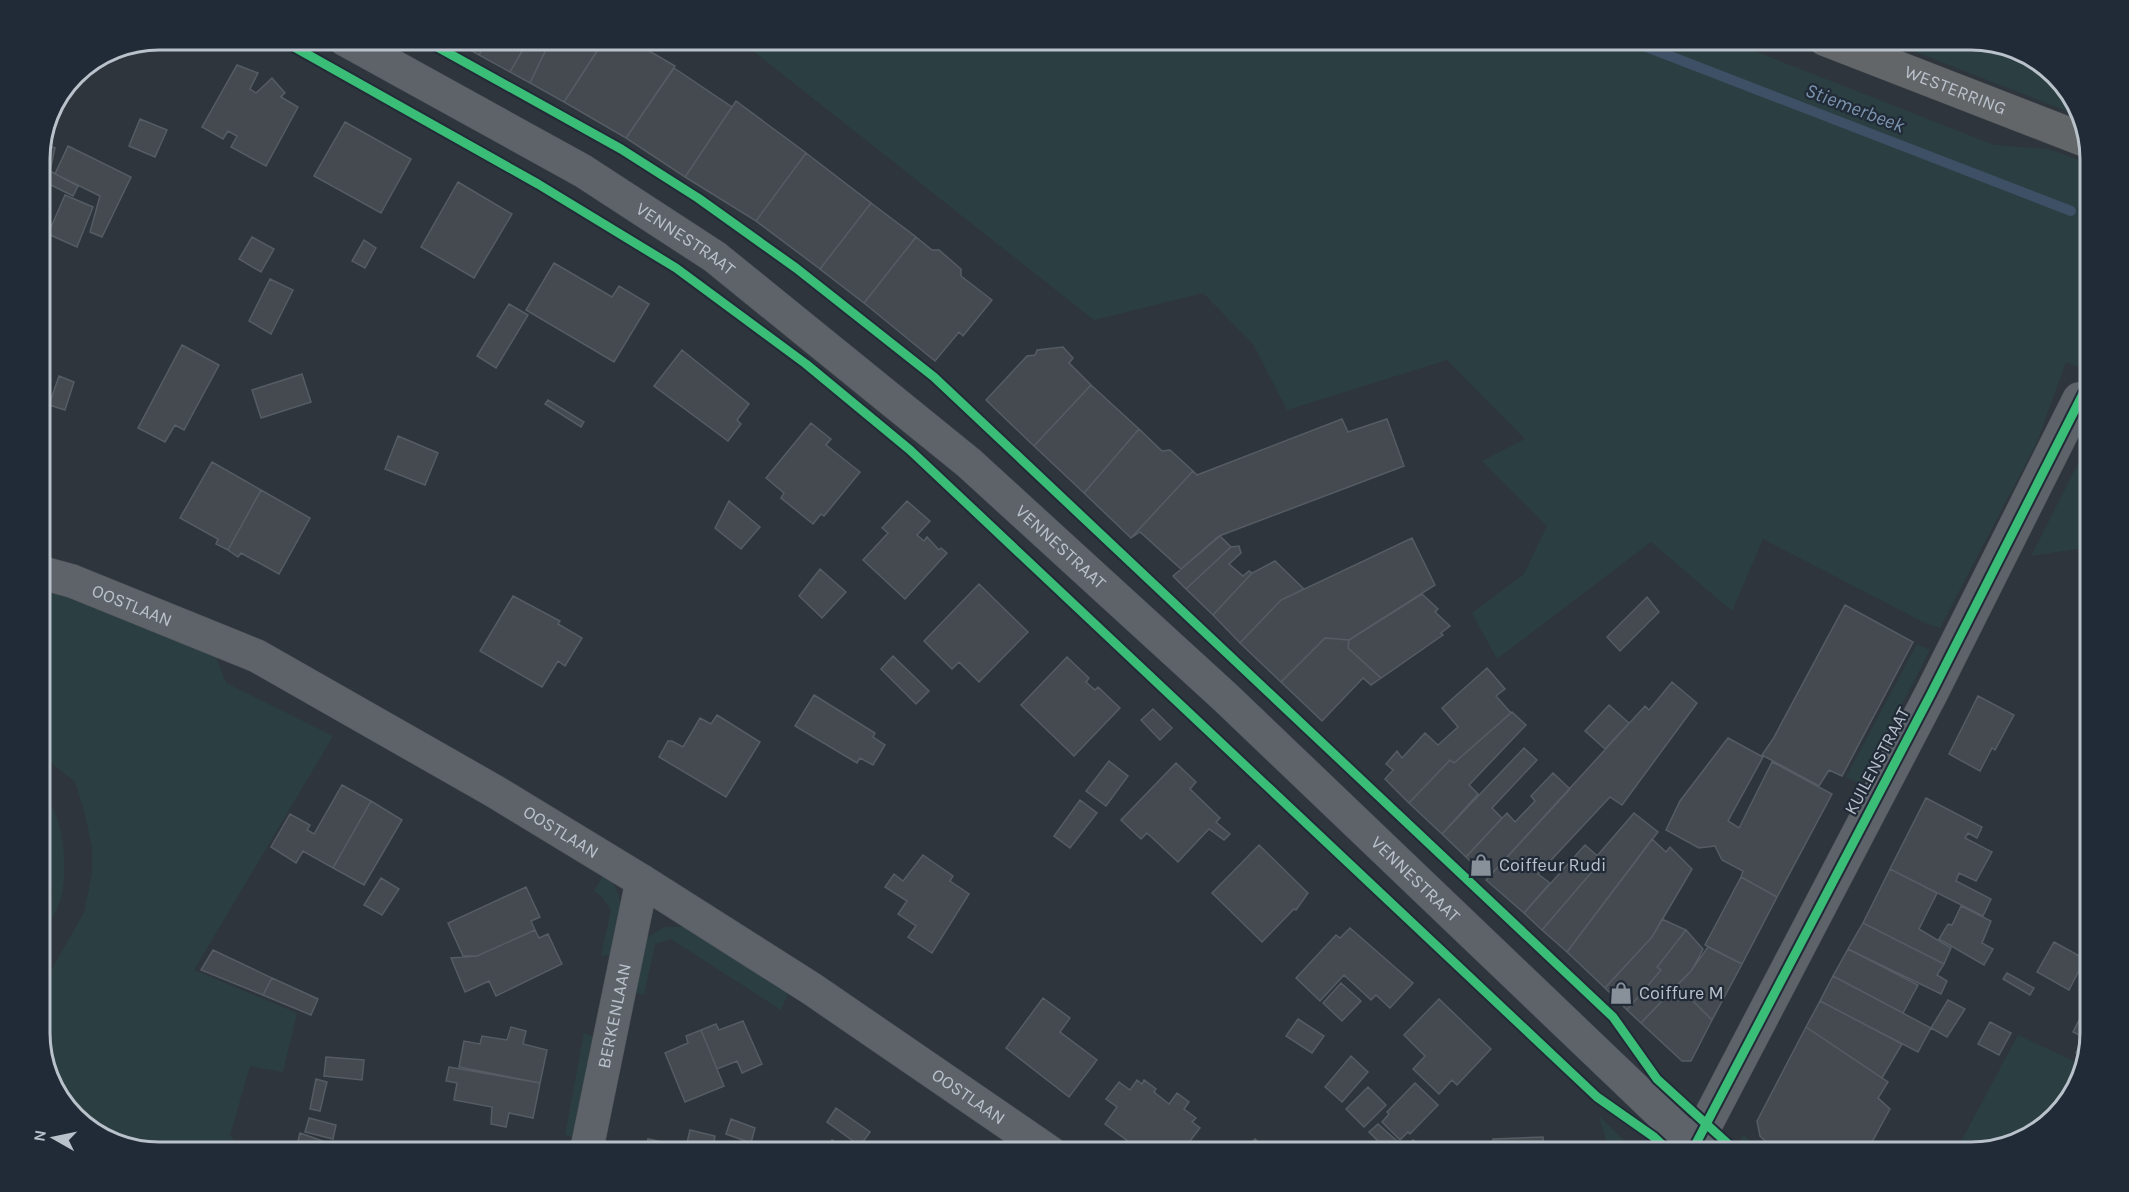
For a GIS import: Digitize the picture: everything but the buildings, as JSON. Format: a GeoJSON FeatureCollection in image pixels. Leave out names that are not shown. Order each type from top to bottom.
{"type":"FeatureCollection","features":[{"type":"Feature","properties":{"kind":"highway","name":"WESTERRING"},"geometry":{"type":"LineString","coordinates":[[1852,50],[2077,137]]}},
{"type":"Feature","properties":{"kind":"street","name":"VENNESTRAAT"},"geometry":{"type":"LineString","coordinates":[[364,50],[583,171],[715,256],[961,457],[1225,697],[1687,1142]]}},
{"type":"Feature","properties":{"kind":"street","name":"KUILENSTRAAT"},"geometry":{"type":"LineString","coordinates":[[1701,1142],[1931,694],[2079,399]]}},
{"type":"Feature","properties":{"kind":"street","name":"OOSTLAAN"},"geometry":{"type":"LineString","coordinates":[[50,575],[72,580],[257,656],[494,791],[642,881],[812,989],[1035,1142]]}},
{"type":"Feature","properties":{"kind":"street","name":"BERKENLAAN"},"geometry":{"type":"LineString","coordinates":[[588,1142],[642,881]]}},
{"type":"Feature","properties":{"kind":"green space"},"geometry":{"type":"Polygon","coordinates":[[[752,50],[1752,50],[1994,145],[2048,149],[2079,160],[2079,367],[2066,362],[2037,442],[1940,628],[1925,623],[1763,539],[1732,611],[1651,542],[1497,659],[1472,613],[1524,574],[1547,526],[1482,461],[1525,439],[1447,360],[1287,410],[1253,344],[1203,293],[1094,320],[752,50]]]}},
{"type":"Feature","properties":{"kind":"green space"},"geometry":{"type":"Polygon","coordinates":[[[1911,50],[1984,50],[2012,58],[2037,72],[2057,92],[2069,112],[1911,50]]]}},
{"type":"Feature","properties":{"kind":"green space"},"geometry":{"type":"Polygon","coordinates":[[[2079,461],[2079,549],[2031,556],[2079,461]]]}},
{"type":"Feature","properties":{"kind":"green space"},"geometry":{"type":"Polygon","coordinates":[[[50,591],[73,596],[213,649],[226,683],[333,736],[194,970],[297,1013],[283,1072],[250,1066],[230,1135],[235,1142],[145,1142],[131,1139],[98,1124],[84,1112],[84,1108],[77,1105],[61,1082],[55,1068],[50,1040],[50,972],[84,913],[92,874],[92,847],[75,782],[50,762],[50,591]]]}},
{"type":"Feature","properties":{"kind":"green space"},"geometry":{"type":"Polygon","coordinates":[[[1917,644],[1930,650],[1861,784],[1846,777],[1917,644]]]}},
{"type":"Feature","properties":{"kind":"green space"},"geometry":{"type":"Polygon","coordinates":[[[50,803],[55,812],[63,842],[64,875],[59,904],[50,922],[52,891],[50,883],[50,803]]]}},
{"type":"Feature","properties":{"kind":"green space"},"geometry":{"type":"Polygon","coordinates":[[[604,874],[617,891],[620,911],[614,954],[601,956],[611,910],[603,898],[594,891],[604,874]]]}},
{"type":"Feature","properties":{"kind":"green space"},"geometry":{"type":"Polygon","coordinates":[[[664,927],[688,927],[789,992],[781,1010],[671,939],[655,944],[644,995],[634,992],[647,938],[664,927]]]}},
{"type":"Feature","properties":{"kind":"green space"},"geometry":{"type":"Polygon","coordinates":[[[584,1033],[596,1038],[576,1138],[565,1135],[584,1033]]]}},
{"type":"Feature","properties":{"kind":"green space"},"geometry":{"type":"Polygon","coordinates":[[[2018,1035],[2076,1062],[2065,1088],[2057,1100],[2037,1120],[2025,1128],[1998,1139],[1984,1142],[1961,1142],[2018,1035]]]}},
{"type":"Feature","properties":{"kind":"green space"},"geometry":{"type":"Polygon","coordinates":[[[1599,1116],[1626,1142],[1607,1142],[1599,1116]]]}},
{"type":"Feature","properties":{"kind":"green space"},"geometry":{"type":"Polygon","coordinates":[[[1744,1135],[1751,1142],[1739,1142],[1744,1135]]]}},
{"type":"Feature","properties":{"kind":"waterway","name":"Stiemerbeek"},"geometry":{"type":"LineString","coordinates":[[1654,50],[2071,211]]}},
{"type":"Feature","properties":{"kind":"cycle path"},"geometry":{"type":"LineString","coordinates":[[300,50],[538,184],[676,268],[806,364],[910,450],[1597,1097],[1659,1142]]}},
{"type":"Feature","properties":{"kind":"cycle path"},"geometry":{"type":"LineString","coordinates":[[443,50],[621,149],[698,198],[796,268],[934,377],[1613,1017],[1657,1079],[1726,1142]]}},
{"type":"Feature","properties":{"kind":"cycle path"},"geometry":{"type":"LineString","coordinates":[[1697,1142],[1931,694],[2079,401]]}},
{"type":"Feature","properties":{"kind":"place","name":"Coiffeur Rudi"},"geometry":{"type":"Point","coordinates":[1481,865]}},
{"type":"Feature","properties":{"kind":"place","name":"Coiffure M"},"geometry":{"type":"Point","coordinates":[1621,993]}}]}
